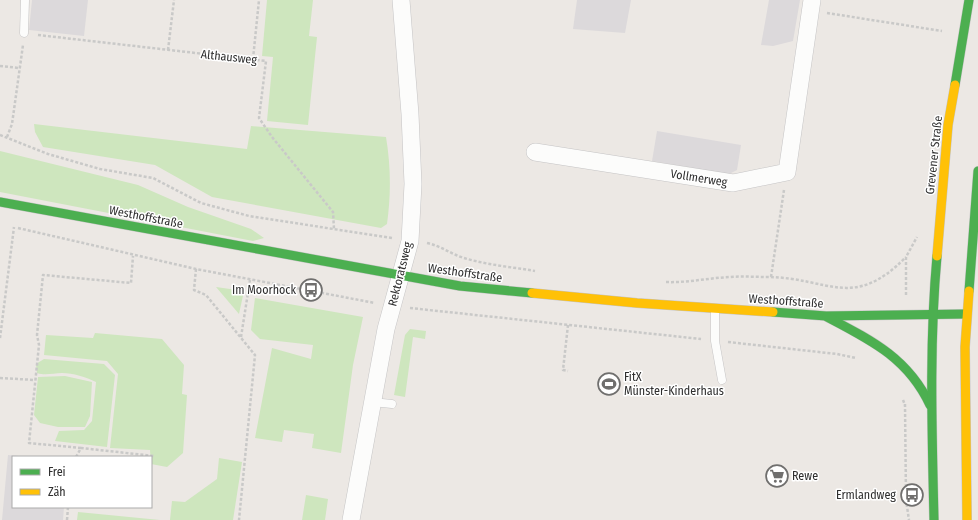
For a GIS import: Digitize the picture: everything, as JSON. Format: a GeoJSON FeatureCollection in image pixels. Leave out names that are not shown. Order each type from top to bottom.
{"type":"FeatureCollection","features":[{"type":"Feature","properties":{"kind":"main road","name":"Grevener Straße"},"geometry":{"type":"LineString","coordinates":[[934,520],[931,407],[932,314],[948,125],[969,0]]}},
{"type":"Feature","properties":{"kind":"main road"},"geometry":{"type":"LineString","coordinates":[[967,520],[966,314],[978,171]]}},
{"type":"Feature","properties":{"kind":"main road","name":"Westhoffstraße"},"geometry":{"type":"LineString","coordinates":[[0,202],[401,276],[488,289],[715,309],[826,316],[932,314]]}},
{"type":"Feature","properties":{"kind":"main road"},"geometry":{"type":"LineString","coordinates":[[932,314],[966,314]]}},
{"type":"Feature","properties":{"kind":"main road"},"geometry":{"type":"LineString","coordinates":[[826,316],[890,352],[913,375],[927,396],[931,407]]}},
{"type":"Feature","properties":{"kind":"street","name":"Rektoratsweg"},"geometry":{"type":"LineString","coordinates":[[351,520],[386,330],[410,241],[413,184],[411,122],[402,0]]}},
{"type":"Feature","properties":{"kind":"street"},"geometry":{"type":"LineString","coordinates":[[787,172],[811,5]]}},
{"type":"Feature","properties":{"kind":"street","name":"Vollmerweg"},"geometry":{"type":"LineString","coordinates":[[534,152],[733,183],[787,172]]}},
{"type":"Feature","properties":{"kind":"lane"},"geometry":{"type":"LineString","coordinates":[[24,33],[25,0]]}},
{"type":"Feature","properties":{"kind":"lane"},"geometry":{"type":"LineString","coordinates":[[715,309],[715,341],[722,380]]}},
{"type":"Feature","properties":{"kind":"lane"},"geometry":{"type":"LineString","coordinates":[[372,402],[392,404]]}},
{"type":"Feature","properties":{"kind":"path"},"geometry":{"type":"LineString","coordinates":[[168,50],[174,0]]}},
{"type":"Feature","properties":{"kind":"path"},"geometry":{"type":"LineString","coordinates":[[253,59],[259,0]]}},
{"type":"Feature","properties":{"kind":"path"},"geometry":{"type":"LineString","coordinates":[[811,5],[948,32]]}},
{"type":"Feature","properties":{"kind":"path","name":"Althausweg"},"geometry":{"type":"LineString","coordinates":[[24,33],[266,61],[259,118],[272,138],[333,212],[334,229]]}},
{"type":"Feature","properties":{"kind":"path"},"geometry":{"type":"LineString","coordinates":[[7,137],[12,124],[24,33]]}},
{"type":"Feature","properties":{"kind":"path"},"geometry":{"type":"LineString","coordinates":[[0,66],[19,68]]}},
{"type":"Feature","properties":{"kind":"path"},"geometry":{"type":"LineString","coordinates":[[0,135],[48,154],[100,169],[153,178],[201,203],[249,216],[440,246],[463,257],[482,263],[542,272]]}},
{"type":"Feature","properties":{"kind":"path"},"geometry":{"type":"LineString","coordinates":[[771,277],[787,172]]}},
{"type":"Feature","properties":{"kind":"path"},"geometry":{"type":"LineString","coordinates":[[7,226],[133,256],[196,269],[418,310],[837,354],[858,359]]}},
{"type":"Feature","properties":{"kind":"path"},"geometry":{"type":"LineString","coordinates":[[0,338],[0,327],[14,227]]}},
{"type":"Feature","properties":{"kind":"path"},"geometry":{"type":"LineString","coordinates":[[133,256],[131,284],[43,275],[37,335],[39,345],[29,443],[154,456]]}},
{"type":"Feature","properties":{"kind":"path"},"geometry":{"type":"LineString","coordinates":[[665,282],[687,283],[729,277],[771,277],[841,289],[849,289],[883,277],[906,257]]}},
{"type":"Feature","properties":{"kind":"path"},"geometry":{"type":"LineString","coordinates":[[196,269],[194,290],[206,295],[255,355],[239,520]]}},
{"type":"Feature","properties":{"kind":"path"},"geometry":{"type":"LineString","coordinates":[[241,338],[250,280]]}},
{"type":"Feature","properties":{"kind":"path"},"geometry":{"type":"LineString","coordinates":[[568,325],[564,370],[568,371]]}},
{"type":"Feature","properties":{"kind":"path"},"geometry":{"type":"LineString","coordinates":[[0,378],[35,380]]}},
{"type":"Feature","properties":{"kind":"path"},"geometry":{"type":"LineString","coordinates":[[905,405],[906,500],[909,520]]}},
{"type":"Feature","properties":{"kind":"path"},"geometry":{"type":"LineString","coordinates":[[77,456],[81,448]]}},
{"type":"Feature","properties":{"kind":"path"},"geometry":{"type":"LineString","coordinates":[[67,520],[68,508]]}},
{"type":"Feature","properties":{"kind":"shaded area"},"geometry":{"type":"Polygon","coordinates":[[[32,0],[88,0],[84,36],[29,30],[32,0]]]}},
{"type":"Feature","properties":{"kind":"shaded area"},"geometry":{"type":"Polygon","coordinates":[[[577,0],[631,0],[625,33],[573,29],[577,0]]]}},
{"type":"Feature","properties":{"kind":"shaded area"},"geometry":{"type":"Polygon","coordinates":[[[769,0],[800,0],[793,41],[773,46],[761,45],[769,0]]]}},
{"type":"Feature","properties":{"kind":"shaded area"},"geometry":{"type":"Polygon","coordinates":[[[657,131],[741,145],[737,170],[729,174],[652,161],[657,131]]]}},
{"type":"Feature","properties":{"kind":"shaded area"},"geometry":{"type":"Polygon","coordinates":[[[8,455],[18,456],[12,456],[12,508],[64,508],[63,520],[2,520],[8,455]]]}},
{"type":"Feature","properties":{"kind":"green space"},"geometry":{"type":"Polygon","coordinates":[[[267,0],[313,0],[309,36],[317,37],[308,125],[267,121],[273,57],[262,56],[267,0]]]}},
{"type":"Feature","properties":{"kind":"green space"},"geometry":{"type":"Polygon","coordinates":[[[34,124],[247,149],[251,126],[386,137],[390,181],[387,224],[381,228],[212,197],[155,165],[43,147],[35,132],[34,124]]]}},
{"type":"Feature","properties":{"kind":"green space"},"geometry":{"type":"Polygon","coordinates":[[[0,151],[138,185],[188,207],[251,229],[264,238],[253,241],[0,192],[0,151]]]}},
{"type":"Feature","properties":{"kind":"green space"},"geometry":{"type":"Polygon","coordinates":[[[216,287],[244,291],[239,314],[216,287]]]}},
{"type":"Feature","properties":{"kind":"green space"},"geometry":{"type":"Polygon","coordinates":[[[255,298],[363,317],[353,365],[341,453],[312,448],[314,434],[284,430],[282,442],[255,438],[272,348],[311,359],[313,345],[260,339],[251,330],[255,298]]]}},
{"type":"Feature","properties":{"kind":"green space"},"geometry":{"type":"Polygon","coordinates":[[[410,329],[426,331],[425,339],[413,337],[405,397],[394,395],[405,335],[410,329]]]}},
{"type":"Feature","properties":{"kind":"green space"},"geometry":{"type":"Polygon","coordinates":[[[95,333],[162,339],[184,365],[182,394],[187,395],[183,453],[167,467],[152,464],[150,450],[110,448],[118,374],[107,361],[44,355],[46,335],[93,338],[95,333]]]}},
{"type":"Feature","properties":{"kind":"green space"},"geometry":{"type":"Polygon","coordinates":[[[44,359],[104,364],[115,375],[107,447],[55,441],[59,431],[84,430],[92,421],[96,382],[71,374],[37,373],[36,364],[44,359]]]}},
{"type":"Feature","properties":{"kind":"green space"},"geometry":{"type":"Polygon","coordinates":[[[65,376],[92,382],[90,416],[85,427],[58,427],[40,423],[34,415],[38,377],[65,376]]]}},
{"type":"Feature","properties":{"kind":"green space"},"geometry":{"type":"Polygon","coordinates":[[[219,458],[242,462],[233,520],[170,520],[172,501],[185,502],[217,479],[219,458]]]}},
{"type":"Feature","properties":{"kind":"green space"},"geometry":{"type":"Polygon","coordinates":[[[306,495],[328,499],[325,520],[302,520],[306,495]]]}},
{"type":"Feature","properties":{"kind":"green space"},"geometry":{"type":"Polygon","coordinates":[[[78,512],[160,520],[77,520],[78,512]]]}},
{"type":"Feature","properties":{"kind":"traffic: fast"},"geometry":{"type":"LineString","coordinates":[[955,85],[969,0]]}},
{"type":"Feature","properties":{"kind":"traffic: fast"},"geometry":{"type":"LineString","coordinates":[[969,291],[978,171]]}},
{"type":"Feature","properties":{"kind":"traffic: fast"},"geometry":{"type":"LineString","coordinates":[[0,202],[460,286],[532,293]]}},
{"type":"Feature","properties":{"kind":"traffic: fast"},"geometry":{"type":"LineString","coordinates":[[934,520],[932,355],[934,289],[937,256]]}},
{"type":"Feature","properties":{"kind":"traffic: fast"},"geometry":{"type":"LineString","coordinates":[[773,312],[826,316],[966,314]]}},
{"type":"Feature","properties":{"kind":"traffic: fast"},"geometry":{"type":"LineString","coordinates":[[827,317],[859,334],[887,352],[911,375],[930,405]]}},
{"type":"Feature","properties":{"kind":"traffic: slow"},"geometry":{"type":"LineString","coordinates":[[937,256],[948,125],[955,85]]}},
{"type":"Feature","properties":{"kind":"traffic: slow"},"geometry":{"type":"LineString","coordinates":[[967,520],[965,347],[969,291]]}},
{"type":"Feature","properties":{"kind":"traffic: slow"},"geometry":{"type":"LineString","coordinates":[[532,293],[637,303],[773,312]]}},
{"type":"Feature","properties":{"kind":"place","name":"Im Moorhock"},"geometry":{"type":"Point","coordinates":[311,290]}},
{"type":"Feature","properties":{"kind":"place","name":"FitX Münster-Kinderhaus"},"geometry":{"type":"Point","coordinates":[609,384]}},
{"type":"Feature","properties":{"kind":"place","name":"Rewe"},"geometry":{"type":"Point","coordinates":[777,476]}},
{"type":"Feature","properties":{"kind":"place","name":"Ermlandweg"},"geometry":{"type":"Point","coordinates":[912,495]}}]}
